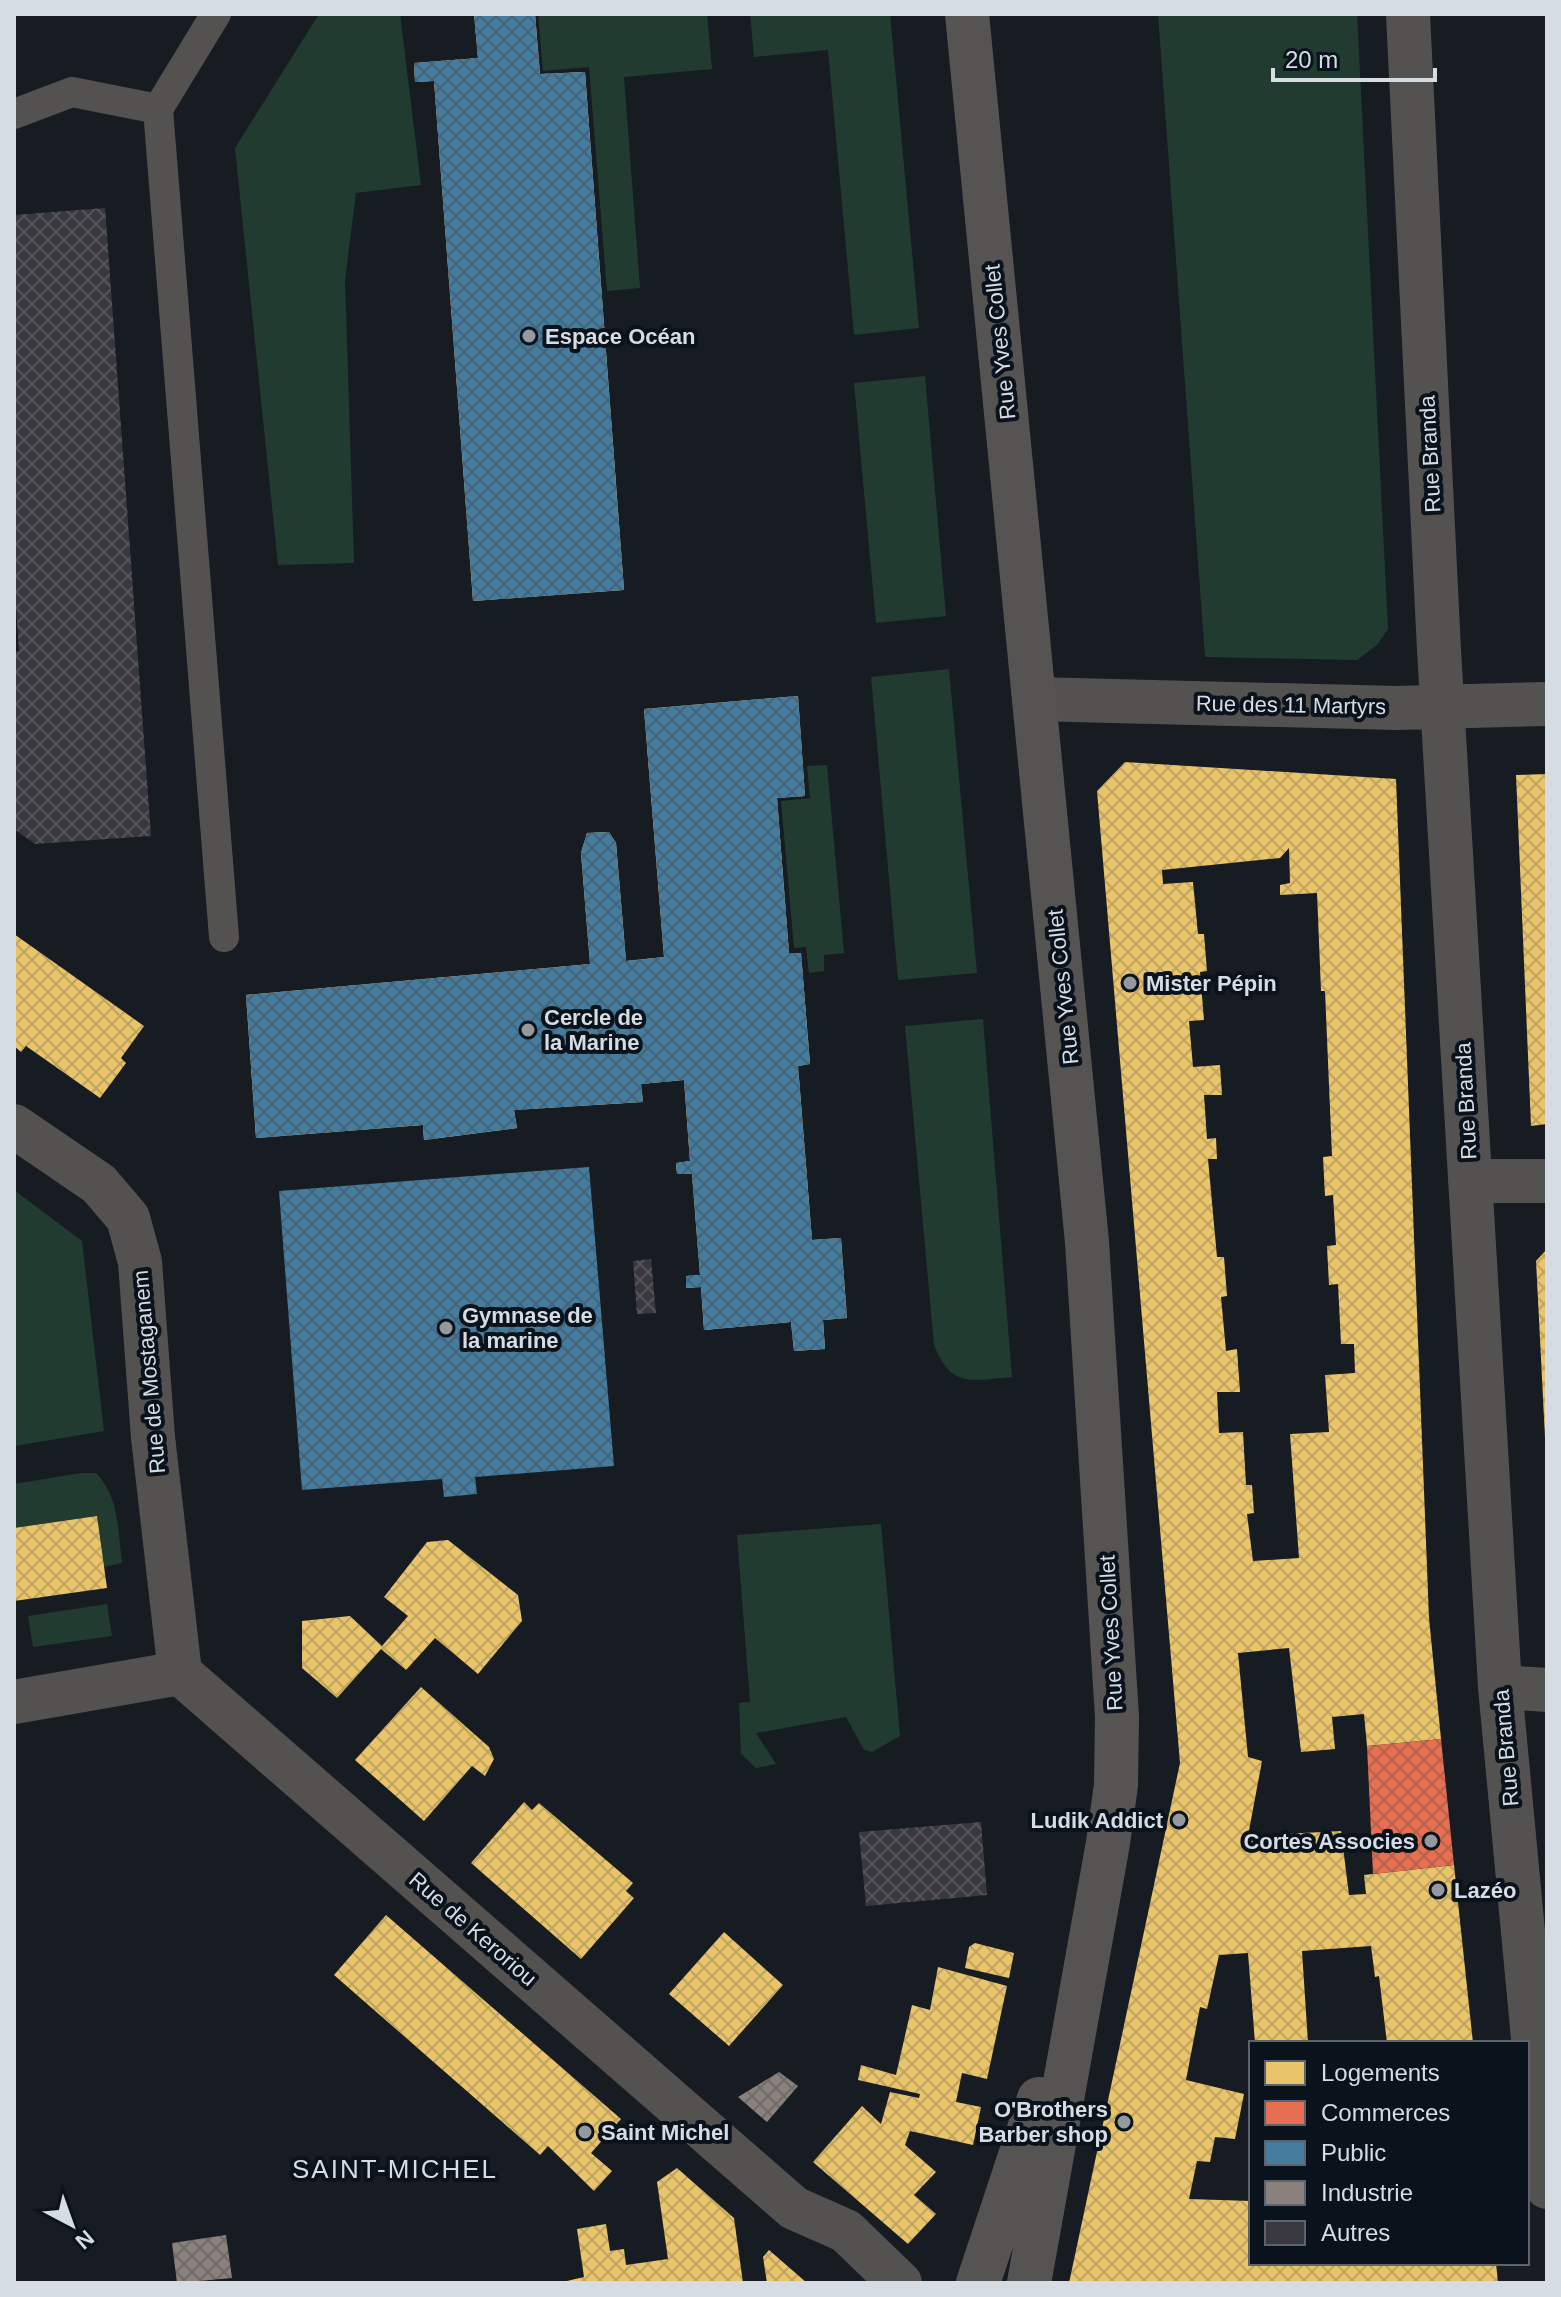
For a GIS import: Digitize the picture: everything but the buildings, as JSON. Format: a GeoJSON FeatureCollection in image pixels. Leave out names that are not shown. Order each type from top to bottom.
{"type":"FeatureCollection","features":[{"type":"Feature","properties":{"kind":"main road","name":"Rue Yves Collet"},"geometry":{"type":"LineString","coordinates":[[967,14],[1087,1242],[1117,1717],[1116,1785],[1086,1960]]}},
{"type":"Feature","properties":{"kind":"main road"},"geometry":{"type":"LineString","coordinates":[[978,2283],[1086,1960]]}},
{"type":"Feature","properties":{"kind":"main road"},"geometry":{"type":"LineString","coordinates":[[1029,2283],[1086,1960]]}},
{"type":"Feature","properties":{"kind":"street","name":"Rue Branda"},"geometry":{"type":"LineString","coordinates":[[1408,14],[1442,706],[1500,1687],[1547,2187]]}},
{"type":"Feature","properties":{"kind":"street","name":"Rue des 11 Martyrs"},"geometry":{"type":"LineString","coordinates":[[1034,699],[1442,706],[1547,704]]}},
{"type":"Feature","properties":{"kind":"street","name":"Rue de Mostaganem"},"geometry":{"type":"LineString","coordinates":[[14,1126],[99,1184],[128,1218],[140,1262],[153,1437],[180,1673]]}},
{"type":"Feature","properties":{"kind":"street"},"geometry":{"type":"LineString","coordinates":[[1470,1181],[1547,1181]]}},
{"type":"Feature","properties":{"kind":"street"},"geometry":{"type":"LineString","coordinates":[[14,1702],[180,1673]]}},
{"type":"Feature","properties":{"kind":"street","name":"Rue de Keroriou"},"geometry":{"type":"LineString","coordinates":[[180,1673],[794,2208],[846,2231],[900,2283]]}},
{"type":"Feature","properties":{"kind":"street"},"geometry":{"type":"LineString","coordinates":[[1500,1687],[1547,1690]]}},
{"type":"Feature","properties":{"kind":"lane"},"geometry":{"type":"LineString","coordinates":[[216,14],[158,109],[224,937]]}},
{"type":"Feature","properties":{"kind":"lane"},"geometry":{"type":"LineString","coordinates":[[14,114],[72,92],[158,109]]}},
{"type":"Feature","properties":{"kind":"green space"},"geometry":{"type":"Polygon","coordinates":[[[319,14],[400,14],[421,185],[356,193],[345,280],[354,563],[278,565],[235,148],[319,14]]]}},
{"type":"Feature","properties":{"kind":"green space"},"geometry":{"type":"Polygon","coordinates":[[[538,14],[707,14],[712,69],[624,77],[640,288],[607,291],[589,67],[543,71],[538,14]]]}},
{"type":"Feature","properties":{"kind":"green space"},"geometry":{"type":"Polygon","coordinates":[[[750,14],[890,14],[919,328],[854,335],[828,50],[754,57],[750,14]]]}},
{"type":"Feature","properties":{"kind":"green space"},"geometry":{"type":"Polygon","coordinates":[[[1158,14],[1357,14],[1388,629],[1377,645],[1357,660],[1205,657],[1158,14]]]}},
{"type":"Feature","properties":{"kind":"green space"},"geometry":{"type":"Polygon","coordinates":[[[925,376],[946,616],[876,623],[854,383],[925,376]]]}},
{"type":"Feature","properties":{"kind":"green space"},"geometry":{"type":"Polygon","coordinates":[[[949,669],[977,973],[898,980],[871,677],[949,669]]]}},
{"type":"Feature","properties":{"kind":"green space"},"geometry":{"type":"Polygon","coordinates":[[[827,765],[844,953],[824,955],[824,971],[809,973],[806,947],[794,948],[781,801],[810,798],[807,766],[827,765]]]}},
{"type":"Feature","properties":{"kind":"green space"},"geometry":{"type":"Polygon","coordinates":[[[983,1019],[1012,1377],[974,1380],[964,1379],[948,1369],[934,1345],[905,1026],[983,1019]]]}},
{"type":"Feature","properties":{"kind":"green space"},"geometry":{"type":"Polygon","coordinates":[[[14,1190],[82,1241],[104,1431],[14,1446],[14,1190]]]}},
{"type":"Feature","properties":{"kind":"green space"},"geometry":{"type":"Polygon","coordinates":[[[96,1473],[109,1492],[116,1515],[122,1563],[104,1567],[96,1516],[14,1528],[14,1484],[96,1473]]]}},
{"type":"Feature","properties":{"kind":"green space"},"geometry":{"type":"Polygon","coordinates":[[[881,1524],[900,1736],[872,1752],[864,1750],[846,1717],[756,1733],[776,1764],[756,1768],[741,1754],[739,1703],[750,1702],[737,1535],[881,1524]]]}},
{"type":"Feature","properties":{"kind":"green space"},"geometry":{"type":"Polygon","coordinates":[[[107,1604],[112,1636],[33,1647],[28,1616],[107,1604]]]}},
{"type":"Feature","properties":{"kind":"place","name":"Espace Océan"},"geometry":{"type":"Point","coordinates":[529,336]}},
{"type":"Feature","properties":{"kind":"place","name":"Mister Pépin"},"geometry":{"type":"Point","coordinates":[1130,983]}},
{"type":"Feature","properties":{"kind":"place","name":"Cercle de la Marine"},"geometry":{"type":"Point","coordinates":[528,1030]}},
{"type":"Feature","properties":{"kind":"place","name":"Gymnase de la marine"},"geometry":{"type":"Point","coordinates":[446,1328]}},
{"type":"Feature","properties":{"kind":"place","name":"Ludik Addict"},"geometry":{"type":"Point","coordinates":[1179,1820]}},
{"type":"Feature","properties":{"kind":"place","name":"Cortes Associes"},"geometry":{"type":"Point","coordinates":[1431,1841]}},
{"type":"Feature","properties":{"kind":"place","name":"Lazéo"},"geometry":{"type":"Point","coordinates":[1438,1890]}},
{"type":"Feature","properties":{"kind":"place","name":"O'Brothers Barber shop"},"geometry":{"type":"Point","coordinates":[1124,2122]}},
{"type":"Feature","properties":{"kind":"place","name":"Saint Michel"},"geometry":{"type":"Point","coordinates":[585,2132]}},
{"type":"Feature","properties":{"kind":"district","name":"SAINT-MICHEL"},"geometry":{"type":"Point","coordinates":[395,2169]}}]}
